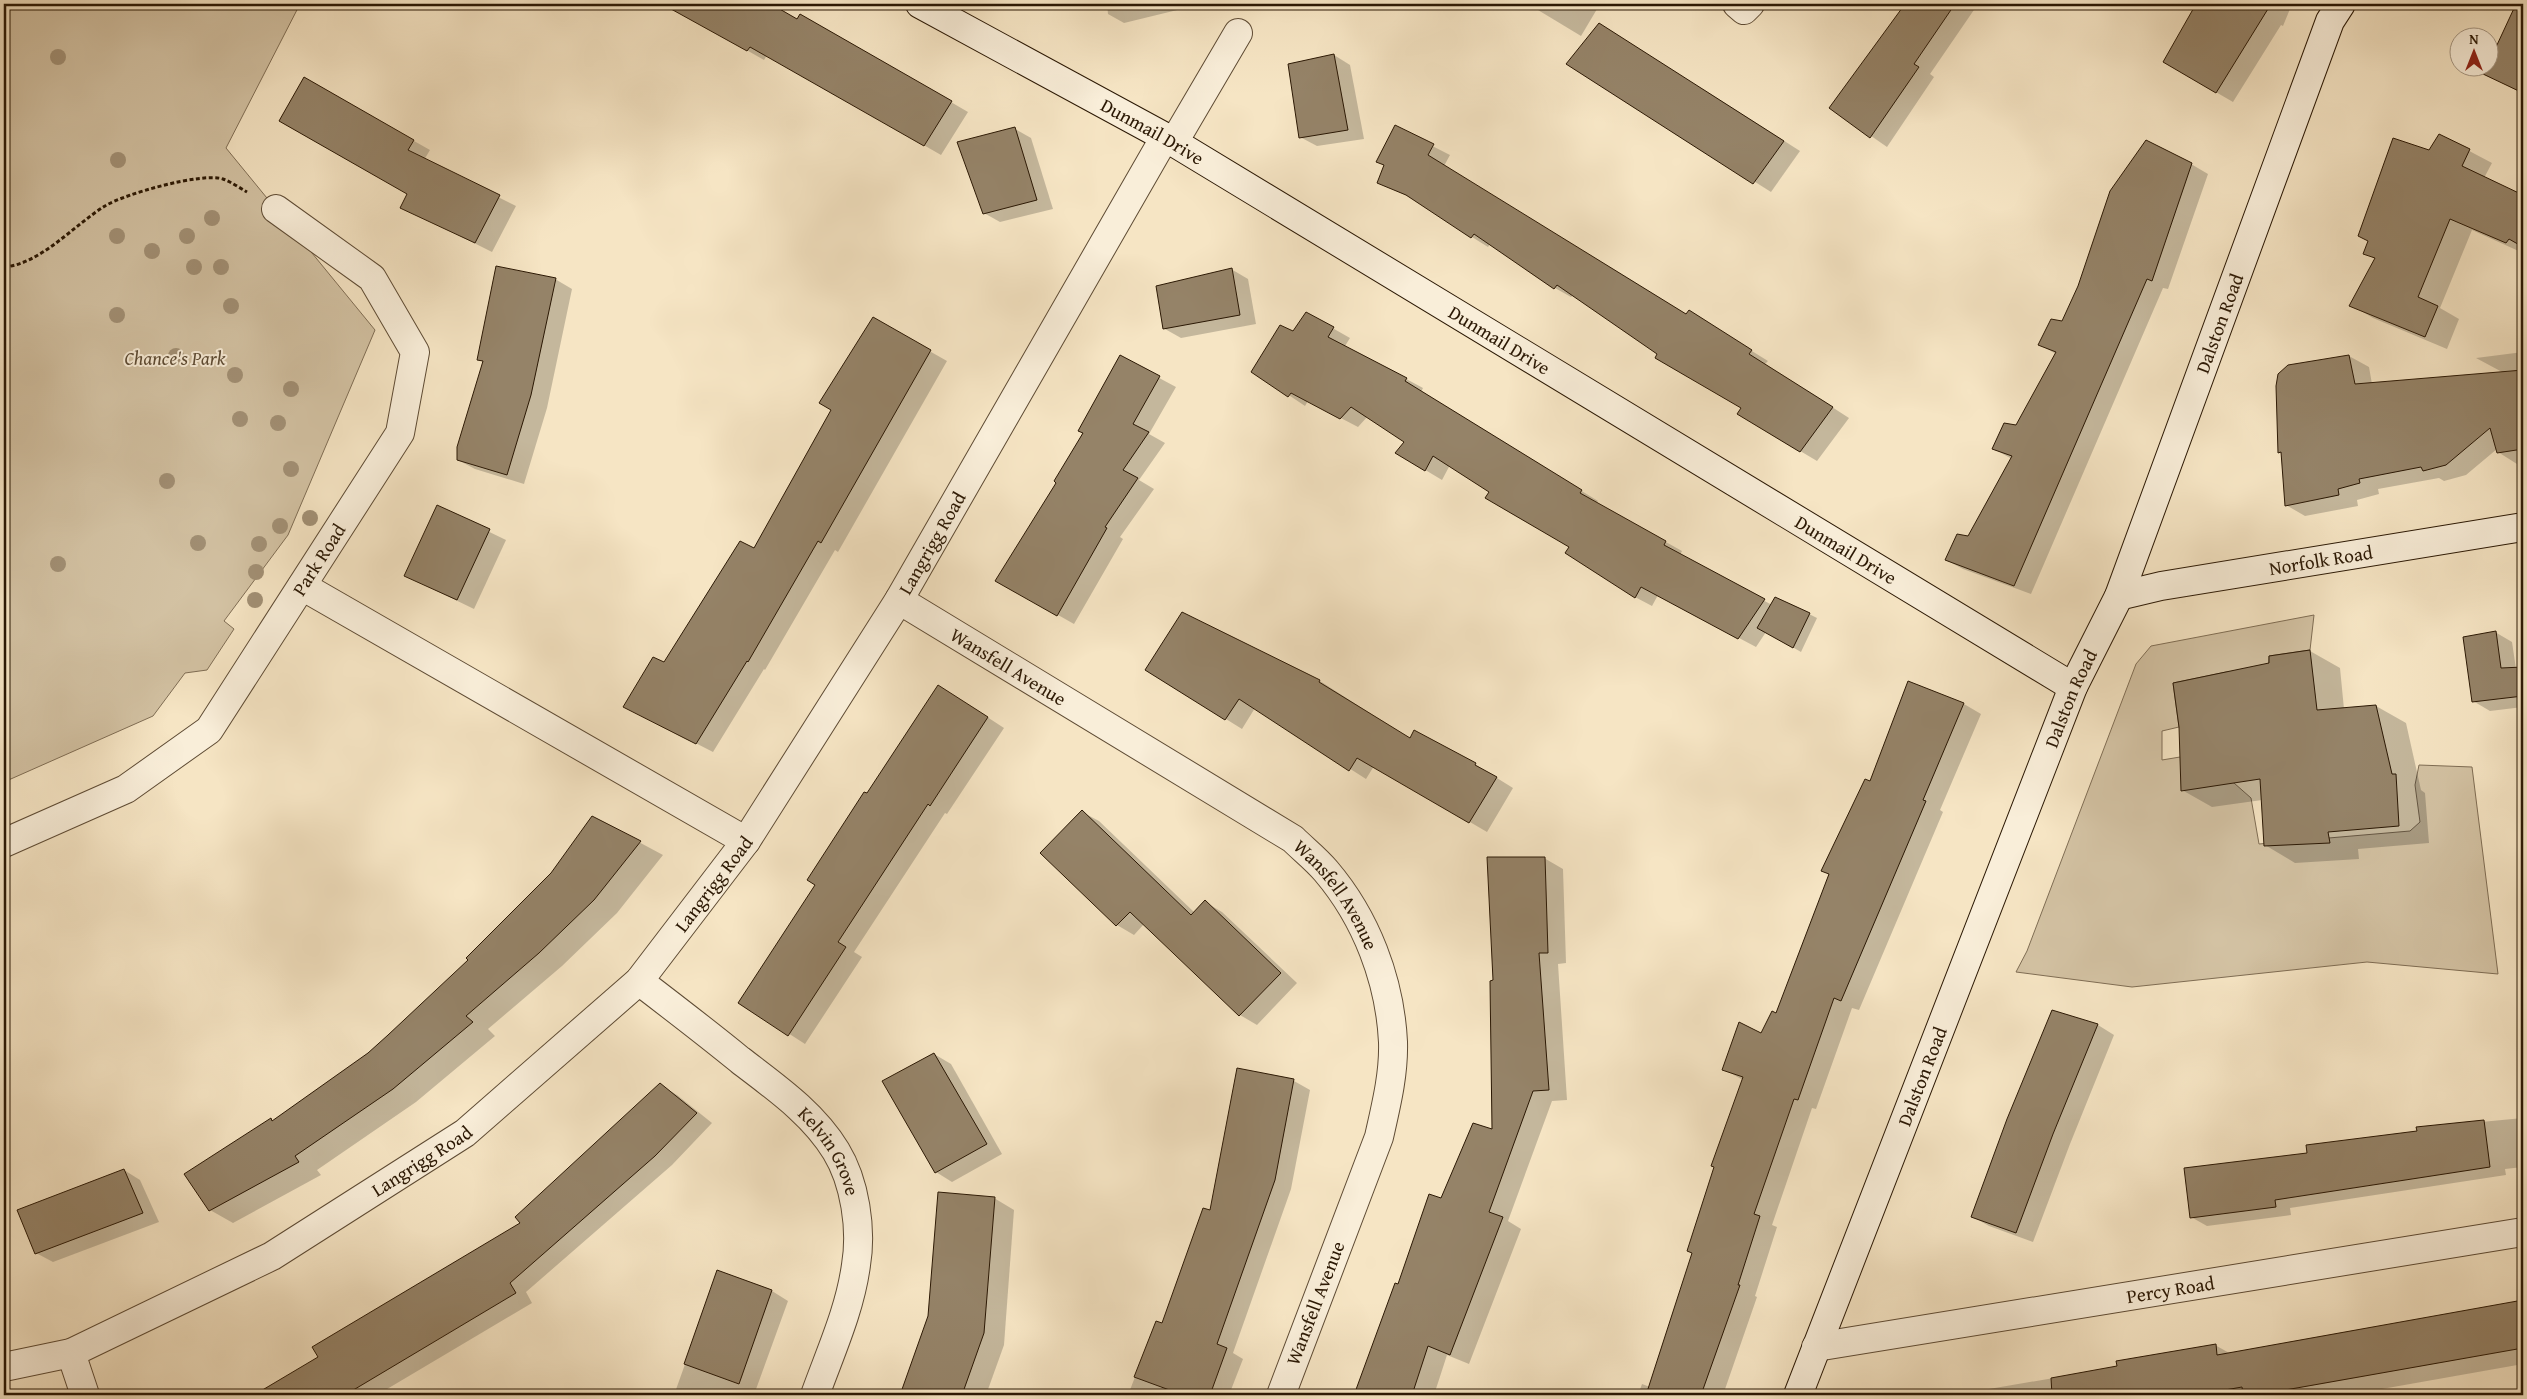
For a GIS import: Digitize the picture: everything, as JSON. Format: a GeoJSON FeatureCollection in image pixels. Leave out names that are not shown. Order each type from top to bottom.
{"type":"FeatureCollection","features":[{"type":"Feature","properties":{"kind":"street","name":"Dunmail Drive"},"geometry":{"type":"LineString","coordinates":[[920,4],[1169,140],[2073,687]]}},
{"type":"Feature","properties":{"kind":"street"},"geometry":{"type":"LineString","coordinates":[[1737,4],[1744,10],[1750,4]]}},
{"type":"Feature","properties":{"kind":"street","name":"Dalston Road"},"geometry":{"type":"LineString","coordinates":[[1798,1395],[2073,687],[2119,596],[2330,21],[2341,4]]}},
{"type":"Feature","properties":{"kind":"street","name":"Langrigg Road"},"geometry":{"type":"LineString","coordinates":[[4,1367],[71,1353],[272,1256],[464,1133],[639,980],[746,841],[898,600],[1169,140],[1238,33]]}},
{"type":"Feature","properties":{"kind":"street","name":"Park Road"},"geometry":{"type":"LineString","coordinates":[[4,843],[126,789],[209,730],[400,433],[415,352],[372,278],[276,209]]}},
{"type":"Feature","properties":{"kind":"street","name":"Norfolk Road"},"geometry":{"type":"LineString","coordinates":[[2119,596],[2161,586],[2523,527]]}},
{"type":"Feature","properties":{"kind":"street"},"geometry":{"type":"LineString","coordinates":[[302,586],[746,841]]}},
{"type":"Feature","properties":{"kind":"street","name":"Wansfell Avenue"},"geometry":{"type":"LineString","coordinates":[[898,600],[1293,839],[1325,870],[1351,904],[1372,946],[1386,991],[1393,1042],[1388,1096],[1379,1137],[1281,1395]]}},
{"type":"Feature","properties":{"kind":"street","name":"Kelvin Grove"},"geometry":{"type":"LineString","coordinates":[[639,980],[783,1093],[812,1120],[836,1151],[847,1177],[856,1217],[857,1264],[850,1299],[815,1395]]}},
{"type":"Feature","properties":{"kind":"street","name":"Percy Road"},"geometry":{"type":"LineString","coordinates":[[1816,1347],[2523,1232]]}},
{"type":"Feature","properties":{"kind":"street"},"geometry":{"type":"LineString","coordinates":[[71,1353],[85,1395]]}},
{"type":"Feature","properties":{"kind":"path"},"geometry":{"type":"LineString","coordinates":[[4,267],[16,266],[65,238],[105,206],[165,183],[222,179],[276,209]]}},
{"type":"Feature","properties":{"kind":"green space","name":"Chance's Park"},"geometry":{"type":"Polygon","coordinates":[[[4,4],[300,4],[226,148],[375,330],[288,535],[224,621],[234,629],[207,670],[185,673],[153,716],[4,782],[4,4]]]}},
{"type":"Feature","properties":{"kind":"green space"},"geometry":{"type":"Polygon","coordinates":[[[2314,615],[2310,650],[2269,656],[2268,675],[2226,672],[2173,683],[2179,727],[2162,731],[2162,760],[2180,757],[2234,783],[2251,798],[2259,844],[2410,831],[2420,822],[2415,785],[2419,765],[2472,767],[2498,974],[2367,962],[2132,987],[2016,972],[2027,951],[2136,664],[2151,646],[2314,615]]]}},
{"type":"Feature","properties":{"kind":"building"},"geometry":{"type":"Polygon","coordinates":[[[662,4],[771,4],[797,19],[800,14],[952,101],[924,146],[750,47],[747,51],[662,4]]]}},
{"type":"Feature","properties":{"kind":"building"},"geometry":{"type":"Polygon","coordinates":[[[1905,4],[1955,4],[1914,64],[1919,67],[1870,138],[1829,108],[1905,4]]]}},
{"type":"Feature","properties":{"kind":"building"},"geometry":{"type":"Polygon","coordinates":[[[2196,4],[2271,4],[2216,93],[2163,62],[2196,4]]]}},
{"type":"Feature","properties":{"kind":"building"},"geometry":{"type":"Polygon","coordinates":[[[2516,4],[2523,4],[2523,93],[2491,78],[2500,78],[2500,38],[2516,4]]]}},
{"type":"Feature","properties":{"kind":"building"},"geometry":{"type":"Polygon","coordinates":[[[1599,23],[1784,141],[1753,184],[1566,64],[1599,23]]]}},
{"type":"Feature","properties":{"kind":"building"},"geometry":{"type":"Polygon","coordinates":[[[1334,54],[1348,130],[1299,138],[1288,64],[1334,54]]]}},
{"type":"Feature","properties":{"kind":"building"},"geometry":{"type":"Polygon","coordinates":[[[304,77],[414,140],[408,150],[500,195],[475,243],[400,208],[407,194],[279,121],[304,77]]]}},
{"type":"Feature","properties":{"kind":"building"},"geometry":{"type":"Polygon","coordinates":[[[1395,125],[1434,144],[1428,155],[1686,314],[1689,310],[1752,350],[1749,354],[1833,407],[1800,452],[1737,414],[1741,408],[1655,358],[1657,354],[1557,285],[1554,289],[1474,234],[1471,238],[1406,195],[1377,183],[1384,165],[1376,162],[1395,125]]]}},
{"type":"Feature","properties":{"kind":"building"},"geometry":{"type":"Polygon","coordinates":[[[1015,127],[1037,200],[983,214],[957,142],[1015,127]]]}},
{"type":"Feature","properties":{"kind":"building"},"geometry":{"type":"Polygon","coordinates":[[[2439,134],[2470,149],[2462,166],[2523,195],[2523,247],[2509,239],[2506,243],[2450,219],[2418,297],[2438,306],[2425,337],[2349,306],[2375,258],[2363,254],[2368,241],[2358,236],[2393,138],[2429,150],[2439,134]]]}},
{"type":"Feature","properties":{"kind":"building"},"geometry":{"type":"Polygon","coordinates":[[[2146,140],[2192,163],[2152,281],[2147,279],[2014,586],[1945,560],[1957,534],[1968,536],[2012,456],[1992,449],[2004,423],[2016,425],[2056,352],[2038,345],[2051,319],[2062,321],[2078,286],[2110,191],[2146,140]]]}},
{"type":"Feature","properties":{"kind":"building"},"geometry":{"type":"Polygon","coordinates":[[[496,266],[556,278],[531,395],[507,475],[457,460],[457,447],[483,361],[477,360],[496,266]]]}},
{"type":"Feature","properties":{"kind":"building"},"geometry":{"type":"Polygon","coordinates":[[[1232,268],[1240,315],[1163,329],[1156,286],[1232,268]]]}},
{"type":"Feature","properties":{"kind":"building"},"geometry":{"type":"Polygon","coordinates":[[[1306,312],[1334,327],[1328,337],[1407,378],[1405,381],[1582,490],[1580,493],[1666,541],[1664,545],[1765,599],[1738,639],[1641,587],[1635,598],[1565,553],[1569,547],[1485,498],[1489,492],[1433,456],[1425,471],[1395,453],[1404,442],[1351,407],[1340,419],[1291,393],[1288,397],[1251,372],[1280,325],[1293,331],[1306,312]]]}},
{"type":"Feature","properties":{"kind":"building"},"geometry":{"type":"Polygon","coordinates":[[[873,317],[931,350],[821,543],[818,541],[748,662],[696,744],[623,707],[653,657],[664,662],[740,541],[754,548],[831,410],[819,403],[873,317]]]}},
{"type":"Feature","properties":{"kind":"building"},"geometry":{"type":"Polygon","coordinates":[[[1120,355],[1160,376],[1133,424],[1149,432],[1123,470],[1138,478],[1105,527],[1107,528],[1057,616],[995,581],[1056,483],[1054,481],[1083,433],[1078,431],[1120,355]]]}},
{"type":"Feature","properties":{"kind":"building"},"geometry":{"type":"Polygon","coordinates":[[[2349,355],[2355,384],[2523,370],[2523,449],[2497,453],[2490,428],[2446,465],[2423,471],[2421,467],[2359,479],[2360,483],[2338,489],[2339,495],[2285,506],[2281,452],[2278,453],[2276,386],[2278,374],[2288,365],[2349,355]]]}},
{"type":"Feature","properties":{"kind":"building"},"geometry":{"type":"Polygon","coordinates":[[[437,505],[490,529],[457,600],[404,576],[437,505]]]}},
{"type":"Feature","properties":{"kind":"building"},"geometry":{"type":"Polygon","coordinates":[[[1775,597],[1810,613],[1793,648],[1757,628],[1775,597]]]}},
{"type":"Feature","properties":{"kind":"building"},"geometry":{"type":"Polygon","coordinates":[[[1182,612],[1320,680],[1319,682],[1410,738],[1414,730],[1476,763],[1475,765],[1497,777],[1469,823],[1357,758],[1349,771],[1239,699],[1225,720],[1145,670],[1182,612]]]}},
{"type":"Feature","properties":{"kind":"building"},"geometry":{"type":"Polygon","coordinates":[[[2496,631],[2501,668],[2523,667],[2523,696],[2472,702],[2463,637],[2496,631]]]}},
{"type":"Feature","properties":{"kind":"building"},"geometry":{"type":"Polygon","coordinates":[[[2310,650],[2317,710],[2376,705],[2392,774],[2396,774],[2399,826],[2328,832],[2330,843],[2264,846],[2260,779],[2181,791],[2179,727],[2173,683],[2269,663],[2269,656],[2310,650]]]}},
{"type":"Feature","properties":{"kind":"building"},"geometry":{"type":"Polygon","coordinates":[[[1908,681],[1964,703],[1923,800],[1926,801],[1841,1001],[1834,998],[1798,1100],[1794,1099],[1754,1214],[1760,1216],[1738,1285],[1740,1285],[1701,1395],[1646,1395],[1692,1253],[1687,1251],[1714,1167],[1711,1166],[1743,1077],[1722,1070],[1739,1022],[1761,1033],[1772,1011],[1776,1013],[1829,874],[1821,871],[1865,779],[1870,781],[1908,681]]]}},
{"type":"Feature","properties":{"kind":"building"},"geometry":{"type":"Polygon","coordinates":[[[938,685],[988,717],[930,806],[928,804],[838,942],[846,947],[788,1036],[738,1003],[815,885],[807,880],[864,792],[867,793],[938,685]]]}},
{"type":"Feature","properties":{"kind":"building"},"geometry":{"type":"Polygon","coordinates":[[[1082,810],[1191,915],[1205,900],[1281,973],[1239,1016],[1130,912],[1116,926],[1040,853],[1082,810]]]}},
{"type":"Feature","properties":{"kind":"building"},"geometry":{"type":"Polygon","coordinates":[[[592,816],[641,841],[594,900],[539,953],[466,1016],[473,1022],[393,1089],[295,1156],[299,1162],[209,1211],[184,1174],[271,1118],[272,1121],[368,1053],[468,960],[466,958],[551,873],[592,816]]]}},
{"type":"Feature","properties":{"kind":"building"},"geometry":{"type":"Polygon","coordinates":[[[1487,857],[1545,857],[1548,953],[1539,953],[1549,1090],[1533,1091],[1489,1212],[1503,1217],[1450,1355],[1428,1346],[1412,1395],[1354,1395],[1395,1283],[1398,1284],[1429,1194],[1441,1198],[1473,1123],[1492,1129],[1490,981],[1493,980],[1487,857]]]}},
{"type":"Feature","properties":{"kind":"building"},"geometry":{"type":"Polygon","coordinates":[[[2052,1010],[2098,1024],[2053,1134],[2016,1233],[1971,1217],[2007,1119],[2052,1010]]]}},
{"type":"Feature","properties":{"kind":"building"},"geometry":{"type":"Polygon","coordinates":[[[934,1053],[987,1144],[935,1173],[882,1081],[934,1053]]]}},
{"type":"Feature","properties":{"kind":"building"},"geometry":{"type":"Polygon","coordinates":[[[1237,1068],[1294,1079],[1275,1180],[1217,1344],[1227,1348],[1210,1395],[1183,1395],[1134,1377],[1156,1321],[1162,1323],[1203,1208],[1210,1210],[1237,1068]]]}},
{"type":"Feature","properties":{"kind":"building"},"geometry":{"type":"Polygon","coordinates":[[[660,1083],[697,1113],[655,1156],[510,1283],[516,1293],[345,1395],[254,1395],[318,1357],[312,1347],[520,1223],[515,1217],[660,1083]]]}},
{"type":"Feature","properties":{"kind":"building"},"geometry":{"type":"Polygon","coordinates":[[[2484,1120],[2490,1167],[2275,1200],[2276,1207],[2190,1218],[2184,1168],[2307,1153],[2306,1145],[2417,1131],[2416,1127],[2484,1120]]]}},
{"type":"Feature","properties":{"kind":"building"},"geometry":{"type":"Polygon","coordinates":[[[124,1169],[143,1213],[35,1254],[17,1210],[124,1169]]]}},
{"type":"Feature","properties":{"kind":"building"},"geometry":{"type":"Polygon","coordinates":[[[938,1192],[995,1197],[984,1333],[962,1395],[900,1395],[928,1316],[938,1192]]]}},
{"type":"Feature","properties":{"kind":"building"},"geometry":{"type":"Polygon","coordinates":[[[717,1270],[772,1290],[739,1384],[684,1364],[717,1270]]]}},
{"type":"Feature","properties":{"kind":"building"},"geometry":{"type":"Polygon","coordinates":[[[2523,1300],[2523,1348],[2257,1395],[2243,1395],[2242,1387],[2197,1395],[2052,1395],[2051,1378],[2117,1366],[2116,1361],[2216,1344],[2217,1355],[2523,1300]]]}}]}
